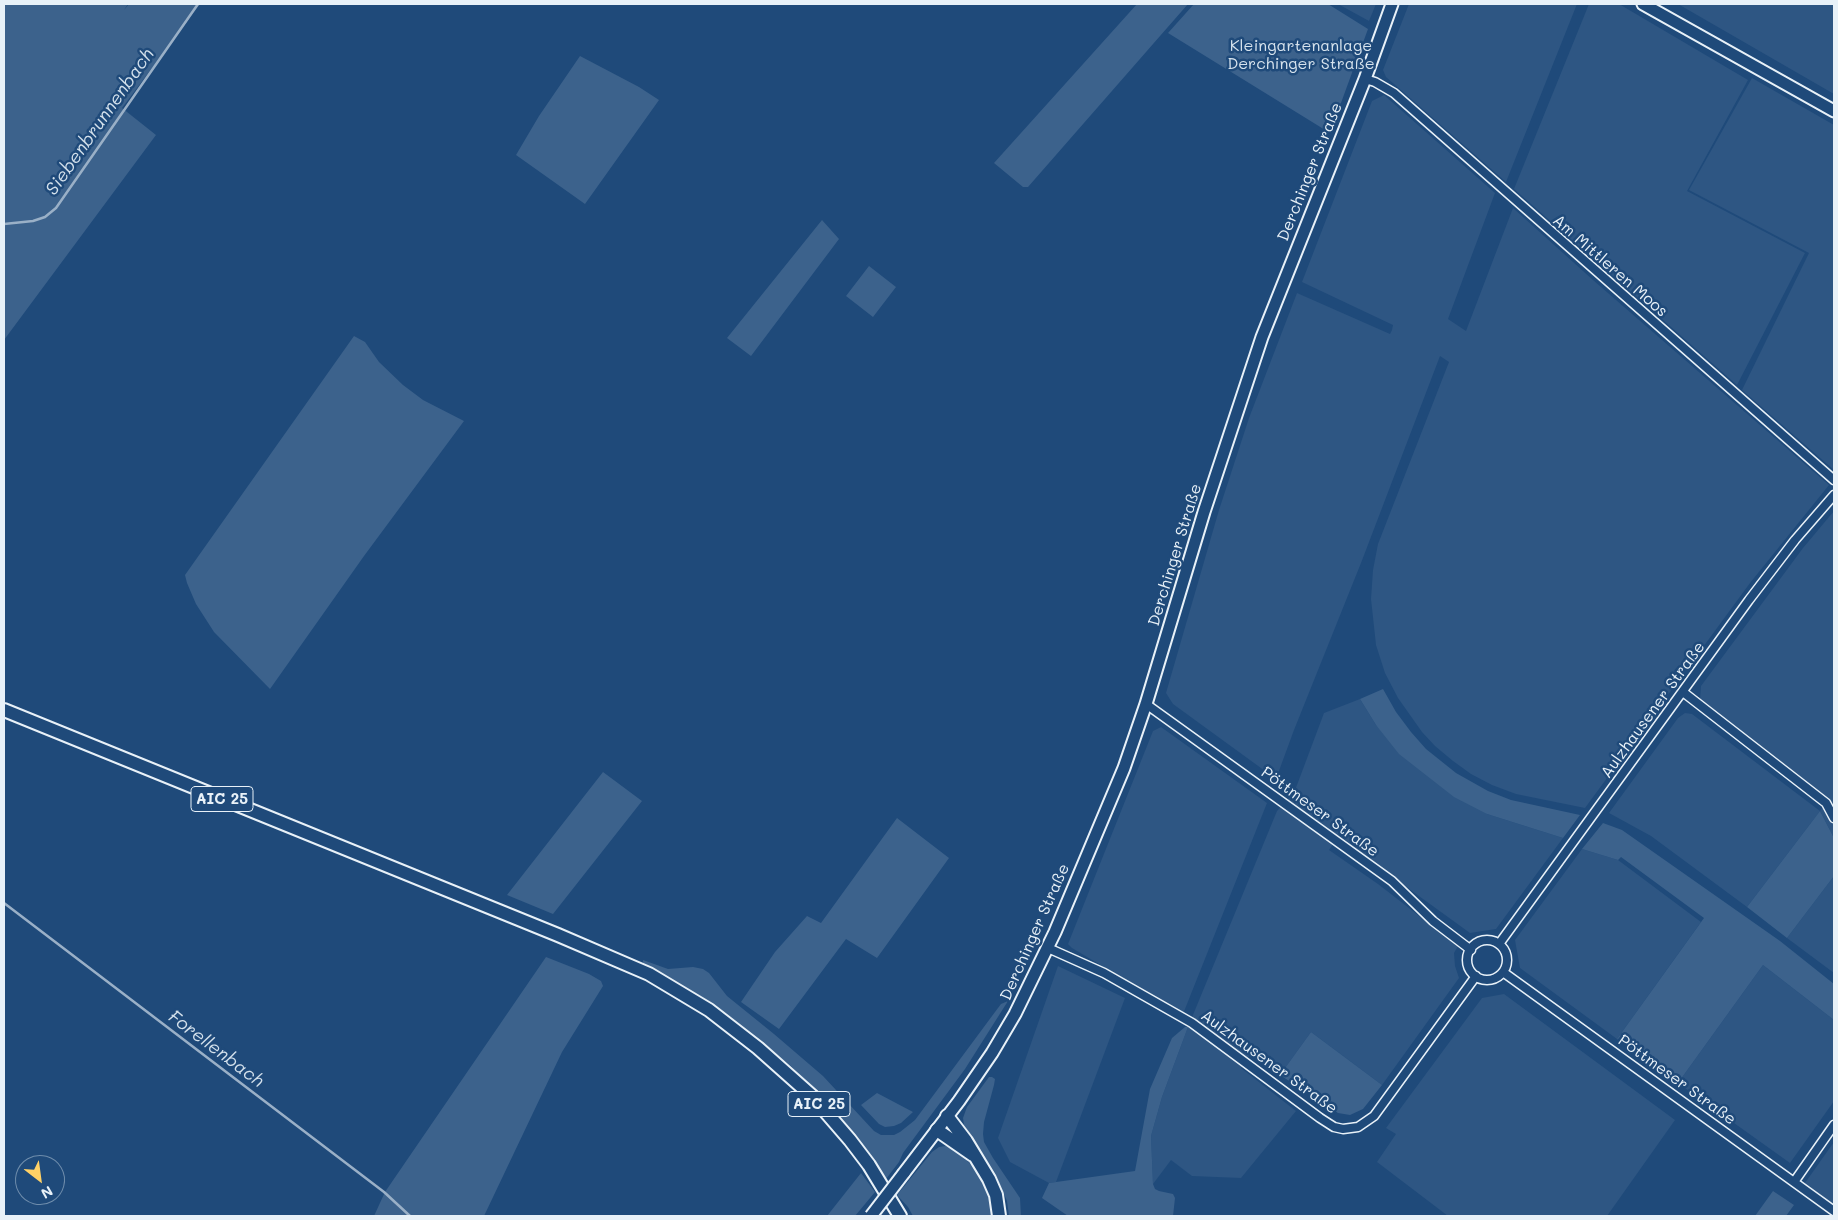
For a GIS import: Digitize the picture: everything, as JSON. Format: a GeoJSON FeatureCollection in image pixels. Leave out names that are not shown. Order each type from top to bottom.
{"type":"FeatureCollection","features":[{"type":"Feature","properties":{"kind":"main road","name":"Derchinger Straße"},"geometry":{"type":"LineString","coordinates":[[870,1216],[959,1101],[1007,1028],[1048,948],[1124,768],[1146,704],[1204,512],[1262,337],[1365,79],[1392,4]]}},
{"type":"Feature","properties":{"kind":"main road"},"geometry":{"type":"LineString","coordinates":[[1643,4],[1834,111]]}},
{"type":"Feature","properties":{"kind":"main road","name":"AIC 25"},"geometry":{"type":"LineString","coordinates":[[4,710],[558,935],[649,974],[709,1010],[758,1048],[812,1096],[869,1165],[900,1216]]}},
{"type":"Feature","properties":{"kind":"main road"},"geometry":{"type":"LineString","coordinates":[[947,1116],[966,1141],[989,1179],[996,1195],[999,1216]]}},
{"type":"Feature","properties":{"kind":"main road"},"geometry":{"type":"LineString","coordinates":[[937,1130],[977,1158]]}},
{"type":"Feature","properties":{"kind":"street","name":"Am Mittleren Moos"},"geometry":{"type":"LineString","coordinates":[[1365,79],[1375,82],[1394,93],[1834,480]]}},
{"type":"Feature","properties":{"kind":"street","name":"Aulzhausener Straße"},"geometry":{"type":"LineString","coordinates":[[1499,944],[1795,540],[1834,494]]}},
{"type":"Feature","properties":{"kind":"street"},"geometry":{"type":"LineString","coordinates":[[1683,692],[1826,804],[1834,818]]}},
{"type":"Feature","properties":{"kind":"street","name":"Pöttmeser Straße"},"geometry":{"type":"LineString","coordinates":[[1146,704],[1392,881],[1433,921],[1471,950]]}},
{"type":"Feature","properties":{"kind":"street"},"geometry":{"type":"LineString","coordinates":[[1484,941],[1499,944],[1506,954],[1507,960],[1503,972],[1494,979],[1481,979],[1476,976],[1469,967],[1468,961],[1471,950],[1474,946],[1484,941]]}},
{"type":"Feature","properties":{"kind":"street","name":"Aulzhausener Straße"},"geometry":{"type":"LineString","coordinates":[[1048,948],[1104,973],[1192,1023],[1320,1118],[1334,1127],[1342,1129],[1358,1127],[1374,1116],[1476,976]]}},
{"type":"Feature","properties":{"kind":"street","name":"Pöttmeser Straße"},"geometry":{"type":"LineString","coordinates":[[1503,972],[1834,1211]]}},
{"type":"Feature","properties":{"kind":"street"},"geometry":{"type":"LineString","coordinates":[[1794,1182],[1834,1125]]}},
{"type":"Feature","properties":{"kind":"shaded area"},"geometry":{"type":"Polygon","coordinates":[[[1338,4],[1376,4],[1369,21],[1338,4]]]}},
{"type":"Feature","properties":{"kind":"shaded area"},"geometry":{"type":"Polygon","coordinates":[[[1409,4],[1577,4],[1506,182],[1386,77],[1383,70],[1409,4]]]}},
{"type":"Feature","properties":{"kind":"shaded area"},"geometry":{"type":"Polygon","coordinates":[[[1589,4],[1619,4],[1748,80],[1687,191],[1805,253],[1737,385],[1514,189],[1589,4]]]}},
{"type":"Feature","properties":{"kind":"shaded area"},"geometry":{"type":"Polygon","coordinates":[[[1678,4],[1834,4],[1834,94],[1678,4]]]}},
{"type":"Feature","properties":{"kind":"shaded area"},"geometry":{"type":"Polygon","coordinates":[[[1752,78],[1834,125],[1834,470],[1742,390],[1809,253],[1689,190],[1752,78]]]}},
{"type":"Feature","properties":{"kind":"shaded area"},"geometry":{"type":"Polygon","coordinates":[[[1384,95],[1495,193],[1448,319],[1466,331],[1513,208],[1829,485],[1750,583],[1585,808],[1516,794],[1492,785],[1471,774],[1453,761],[1422,732],[1398,698],[1385,673],[1376,645],[1371,599],[1373,570],[1378,544],[1449,362],[1440,356],[1276,779],[1173,704],[1166,693],[1219,510],[1249,418],[1297,293],[1390,334],[1392,330],[1393,325],[1302,282],[1372,101],[1384,95]]]}},
{"type":"Feature","properties":{"kind":"shaded area"},"geometry":{"type":"Polygon","coordinates":[[[1834,511],[1834,838],[1820,811],[1829,799],[1700,700],[1701,686],[1803,548],[1834,511]]]}},
{"type":"Feature","properties":{"kind":"shaded area"},"geometry":{"type":"Polygon","coordinates":[[[1360,699],[1376,725],[1487,814],[1563,838],[1496,929],[1470,933],[1339,835],[1329,850],[1378,884],[1458,946],[1454,953],[1455,966],[1459,978],[1382,1085],[1311,1032],[1280,1075],[1250,1055],[1241,1068],[1296,1111],[1241,1178],[1192,1176],[1171,1160],[1153,1184],[1151,1136],[1162,1097],[1188,1027],[1277,811],[1294,793],[1324,713],[1360,699]]]}},
{"type":"Feature","properties":{"kind":"shaded area"},"geometry":{"type":"Polygon","coordinates":[[[1685,713],[1692,714],[1820,811],[1747,907],[1651,836],[1609,813],[1678,718],[1685,713]]]}},
{"type":"Feature","properties":{"kind":"shaded area"},"geometry":{"type":"Polygon","coordinates":[[[1161,727],[1267,803],[1183,1014],[1068,944],[1153,731],[1161,727]]]}},
{"type":"Feature","properties":{"kind":"shaded area"},"geometry":{"type":"Polygon","coordinates":[[[1582,849],[1618,860],[1701,922],[1617,1039],[1520,968],[1515,940],[1582,849]]]}},
{"type":"Feature","properties":{"kind":"shaded area"},"geometry":{"type":"Polygon","coordinates":[[[1834,876],[1834,973],[1787,938],[1834,876]]]}},
{"type":"Feature","properties":{"kind":"shaded area"},"geometry":{"type":"Polygon","coordinates":[[[1763,965],[1834,1020],[1834,1101],[1790,1163],[1678,1083],[1763,965]]]}},
{"type":"Feature","properties":{"kind":"shaded area"},"geometry":{"type":"Polygon","coordinates":[[[1058,966],[1125,998],[1056,1182],[1049,1183],[1010,1162],[998,1138],[1058,966]]]}},
{"type":"Feature","properties":{"kind":"shaded area"},"geometry":{"type":"Polygon","coordinates":[[[1504,994],[1675,1120],[1607,1216],[1448,1216],[1377,1162],[1396,1134],[1386,1128],[1482,998],[1504,994]]]}},
{"type":"Feature","properties":{"kind":"shaded area"},"geometry":{"type":"Polygon","coordinates":[[[1834,1142],[1834,1205],[1805,1183],[1834,1142]]]}},
{"type":"Feature","properties":{"kind":"green space"},"geometry":{"type":"Polygon","coordinates":[[[4,4],[128,4],[124,10],[129,4],[200,4],[122,108],[156,135],[4,340],[4,4]]]}},
{"type":"Feature","properties":{"kind":"green space"},"geometry":{"type":"Polygon","coordinates":[[[1137,4],[1188,4],[1028,187],[1023,187],[994,163],[1137,4]]]}},
{"type":"Feature","properties":{"kind":"green space","name":"Kleingartenanlage Derchinger Straße"},"geometry":{"type":"Polygon","coordinates":[[[1194,4],[1328,4],[1368,29],[1330,133],[1168,33],[1194,4]]]}},
{"type":"Feature","properties":{"kind":"green space"},"geometry":{"type":"Polygon","coordinates":[[[580,56],[639,87],[659,100],[585,204],[516,155],[539,116],[580,56]]]}},
{"type":"Feature","properties":{"kind":"green space"},"geometry":{"type":"Polygon","coordinates":[[[822,220],[839,239],[751,356],[727,338],[822,220]]]}},
{"type":"Feature","properties":{"kind":"green space"},"geometry":{"type":"Polygon","coordinates":[[[869,266],[896,287],[873,317],[846,296],[869,266]]]}},
{"type":"Feature","properties":{"kind":"green space"},"geometry":{"type":"Polygon","coordinates":[[[354,336],[365,342],[379,362],[403,385],[423,400],[464,421],[364,556],[270,689],[214,632],[196,604],[185,575],[354,336]]]}},
{"type":"Feature","properties":{"kind":"green space"},"geometry":{"type":"Polygon","coordinates":[[[1383,689],[1396,712],[1411,732],[1426,749],[1456,773],[1488,791],[1511,800],[1580,815],[1563,838],[1487,814],[1454,797],[1399,754],[1376,725],[1360,699],[1383,689]]]}},
{"type":"Feature","properties":{"kind":"green space"},"geometry":{"type":"Polygon","coordinates":[[[603,772],[642,801],[553,914],[507,895],[603,772]]]}},
{"type":"Feature","properties":{"kind":"green space"},"geometry":{"type":"Polygon","coordinates":[[[1820,811],[1834,838],[1834,876],[1787,938],[1747,907],[1820,811]]]}},
{"type":"Feature","properties":{"kind":"green space"},"geometry":{"type":"Polygon","coordinates":[[[897,818],[949,858],[877,958],[846,939],[779,1029],[741,1002],[775,952],[807,916],[821,923],[897,818]]]}},
{"type":"Feature","properties":{"kind":"green space"},"geometry":{"type":"Polygon","coordinates":[[[1603,823],[1622,830],[1780,941],[1834,984],[1834,1020],[1763,965],[1678,1083],[1617,1039],[1704,918],[1621,857],[1618,860],[1582,849],[1603,823]]]}},
{"type":"Feature","properties":{"kind":"green space"},"geometry":{"type":"Polygon","coordinates":[[[546,957],[589,974],[601,981],[603,986],[562,1052],[484,1216],[374,1216],[385,1192],[546,957]]]}},
{"type":"Feature","properties":{"kind":"green space"},"geometry":{"type":"Polygon","coordinates":[[[643,960],[668,969],[693,967],[703,969],[709,973],[727,996],[823,1076],[874,1131],[881,1135],[894,1135],[915,1120],[1001,1004],[1008,1001],[965,1069],[886,1179],[836,1113],[791,1066],[729,1016],[702,997],[643,965],[643,960]]]}},
{"type":"Feature","properties":{"kind":"green space"},"geometry":{"type":"Polygon","coordinates":[[[1185,1027],[1188,1027],[1162,1097],[1151,1136],[1153,1184],[1155,1189],[1159,1191],[1173,1194],[1175,1198],[1173,1216],[1068,1216],[1042,1198],[1049,1183],[1135,1171],[1150,1089],[1172,1038],[1185,1027]]]}},
{"type":"Feature","properties":{"kind":"green space"},"geometry":{"type":"Polygon","coordinates":[[[1311,1032],[1382,1085],[1363,1109],[1350,1115],[1338,1113],[1280,1075],[1311,1032]]]}},
{"type":"Feature","properties":{"kind":"green space"},"geometry":{"type":"Polygon","coordinates":[[[989,1077],[995,1079],[984,1122],[984,1142],[1020,1198],[1021,1216],[1009,1216],[1007,1201],[995,1173],[964,1125],[963,1118],[967,1107],[989,1077]]]}},
{"type":"Feature","properties":{"kind":"green space"},"geometry":{"type":"Polygon","coordinates":[[[877,1093],[913,1112],[901,1123],[894,1126],[885,1127],[879,1124],[861,1105],[877,1093]]]}},
{"type":"Feature","properties":{"kind":"green space"},"geometry":{"type":"Polygon","coordinates":[[[946,1146],[960,1153],[976,1170],[989,1195],[993,1216],[913,1216],[897,1195],[932,1152],[939,1147],[946,1146]]]}},
{"type":"Feature","properties":{"kind":"green space"},"geometry":{"type":"Polygon","coordinates":[[[861,1173],[875,1192],[855,1216],[827,1216],[861,1173]]]}},
{"type":"Feature","properties":{"kind":"green space"},"geometry":{"type":"Polygon","coordinates":[[[1773,1191],[1794,1205],[1786,1216],[1755,1216],[1773,1191]]]}},
{"type":"Feature","properties":{"kind":"waterway","name":"Siebenbrunnenbach"},"geometry":{"type":"LineString","coordinates":[[4,224],[33,221],[45,217],[56,208],[198,4]]}},
{"type":"Feature","properties":{"kind":"waterway","name":"Forellenbach"},"geometry":{"type":"LineString","coordinates":[[4,903],[384,1192],[410,1216]]}}]}
